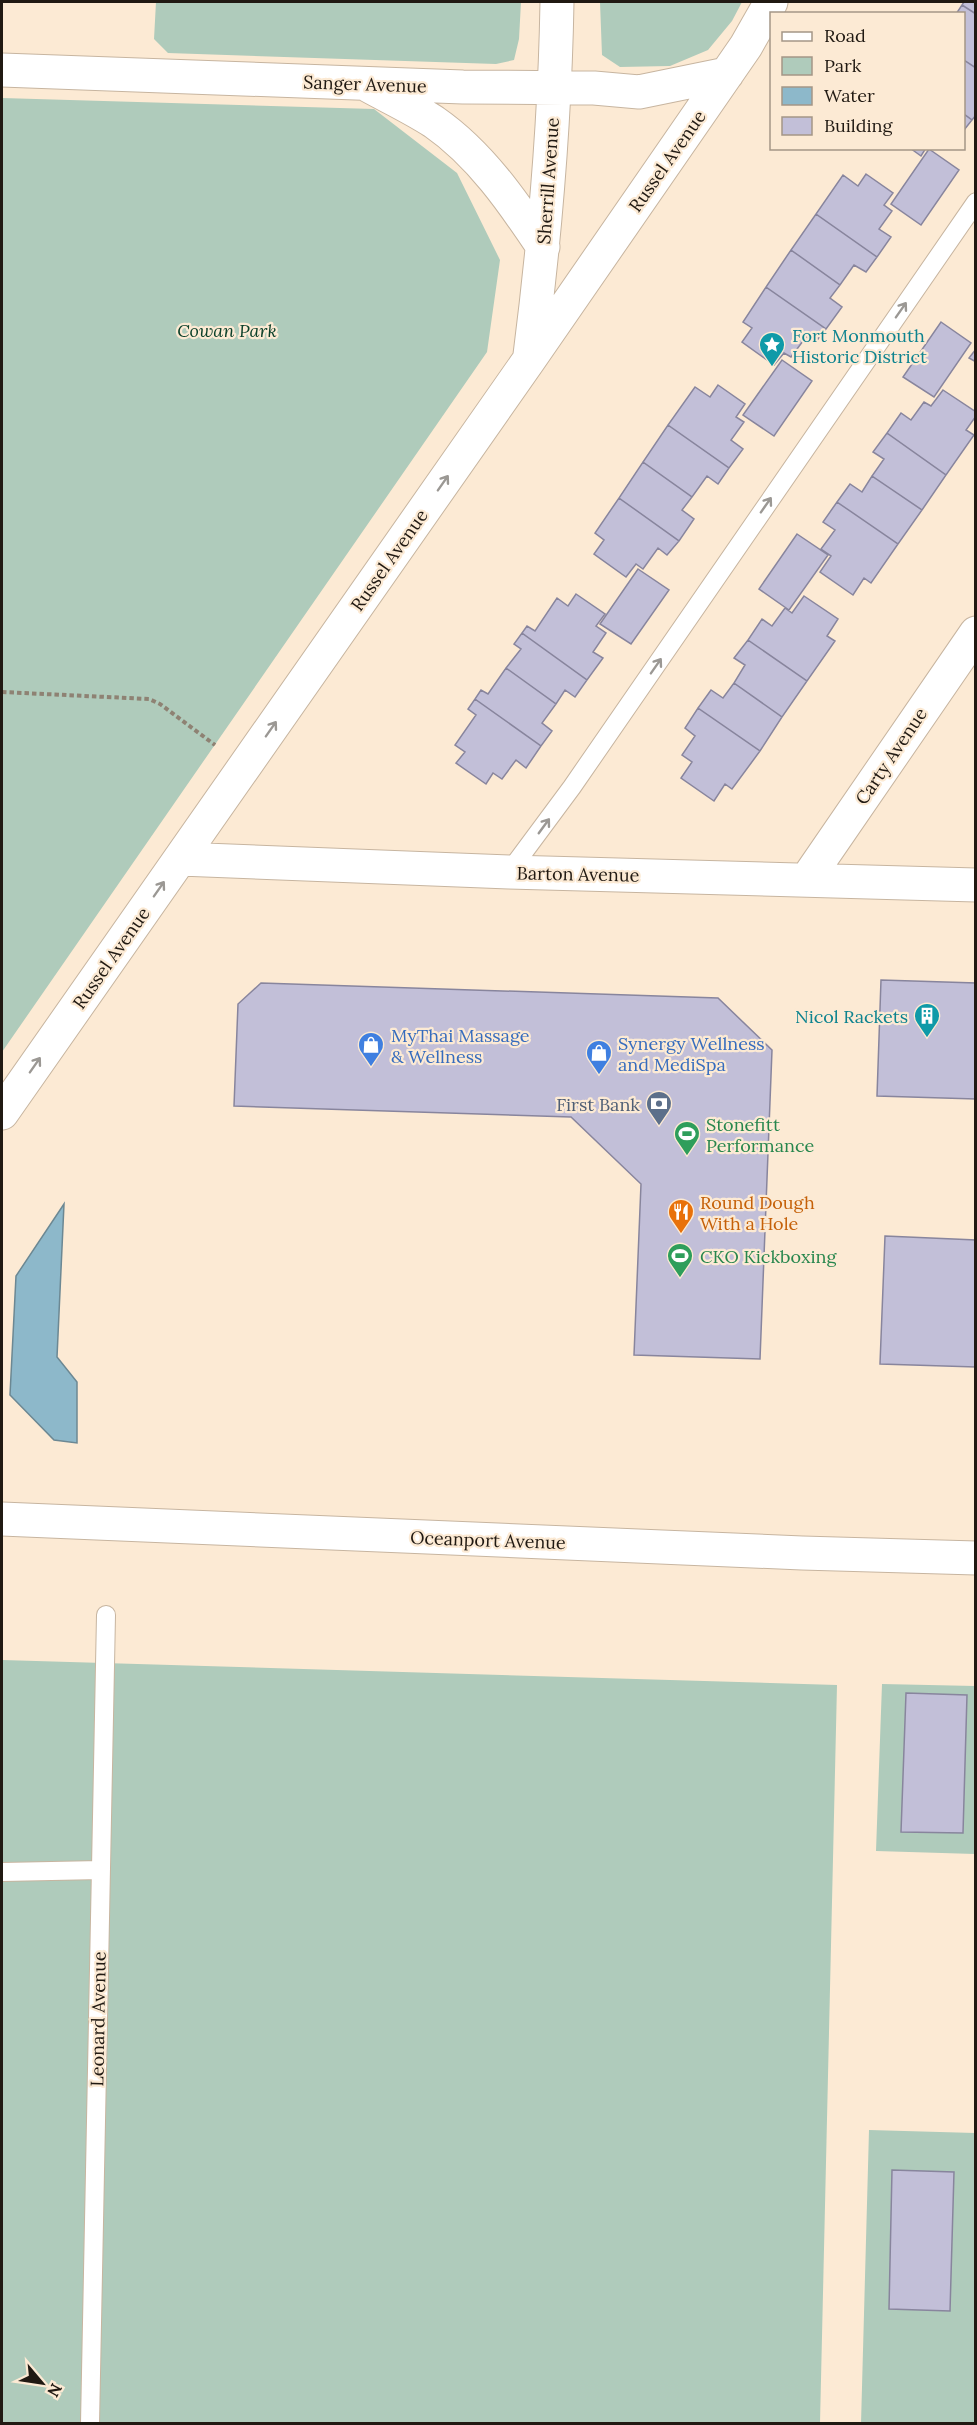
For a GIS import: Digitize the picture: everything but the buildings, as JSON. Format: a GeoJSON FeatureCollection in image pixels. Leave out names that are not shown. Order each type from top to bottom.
{"type":"FeatureCollection","features":[{"type":"Feature","properties":{"kind":"street","name":"Sherrill Avenue"},"geometry":{"type":"LineString","coordinates":[[529,360],[543,247],[555,88],[557,2]]}},
{"type":"Feature","properties":{"kind":"street","name":"Russel Avenue"},"geometry":{"type":"LineString","coordinates":[[2,1113],[727,74],[771,2]]}},
{"type":"Feature","properties":{"kind":"street","name":"Sanger Avenue"},"geometry":{"type":"LineString","coordinates":[[2,70],[365,84],[594,88],[639,92],[727,74]]}},
{"type":"Feature","properties":{"kind":"street"},"geometry":{"type":"LineString","coordinates":[[365,84],[435,123],[483,165],[520,212],[543,247]]}},
{"type":"Feature","properties":{"kind":"street","name":"Carty Avenue"},"geometry":{"type":"LineString","coordinates":[[807,879],[975,633]]}},
{"type":"Feature","properties":{"kind":"street","name":"Barton Avenue"},"geometry":{"type":"LineString","coordinates":[[180,859],[509,872],[975,885]]}},
{"type":"Feature","properties":{"kind":"street","name":"Oceanport Avenue"},"geometry":{"type":"LineString","coordinates":[[2,1518],[791,1553],[975,1558]]}},
{"type":"Feature","properties":{"kind":"lane"},"geometry":{"type":"LineString","coordinates":[[509,872],[572,787],[975,202]]}},
{"type":"Feature","properties":{"kind":"lane","name":"Leonard Avenue"},"geometry":{"type":"LineString","coordinates":[[90,2424],[106,1615]]}},
{"type":"Feature","properties":{"kind":"lane"},"geometry":{"type":"LineString","coordinates":[[2,1872],[101,1870]]}},
{"type":"Feature","properties":{"kind":"path"},"geometry":{"type":"LineString","coordinates":[[2,692],[149,699],[160,704],[244,767]]}},
{"type":"Feature","properties":{"kind":"green space"},"geometry":{"type":"Polygon","coordinates":[[[156,2],[521,2],[519,39],[514,60],[496,64],[168,53],[154,39],[156,2]]]}},
{"type":"Feature","properties":{"kind":"green space"},"geometry":{"type":"Polygon","coordinates":[[[600,2],[742,2],[732,21],[708,50],[670,66],[620,67],[602,55],[600,2]]]}},
{"type":"Feature","properties":{"kind":"green space","name":"Cowan Park"},"geometry":{"type":"Polygon","coordinates":[[[2,98],[374,109],[457,173],[500,260],[487,352],[2,1052],[2,98]]]}},
{"type":"Feature","properties":{"kind":"green space"},"geometry":{"type":"Polygon","coordinates":[[[2,1660],[837,1685],[820,2423],[2,2424],[2,1660]]]}},
{"type":"Feature","properties":{"kind":"green space"},"geometry":{"type":"Polygon","coordinates":[[[882,1684],[975,1686],[975,1854],[876,1851],[882,1684]]]}},
{"type":"Feature","properties":{"kind":"green space"},"geometry":{"type":"Polygon","coordinates":[[[869,2130],[975,2133],[975,2423],[861,2424],[869,2130]]]}},
{"type":"Feature","properties":{"kind":"water"},"geometry":{"type":"Polygon","coordinates":[[[64,1204],[57,1357],[77,1382],[77,1443],[54,1440],[10,1395],[16,1276],[64,1204]]]}},
{"type":"Feature","properties":{"kind":"place","name":"Fort Monmouth Historic District"},"geometry":{"type":"Point","coordinates":[772,368]}},
{"type":"Feature","properties":{"kind":"place","name":"Nicol Rackets"},"geometry":{"type":"Point","coordinates":[927,1039]}},
{"type":"Feature","properties":{"kind":"place","name":"MyThai Massage & Wellness"},"geometry":{"type":"Point","coordinates":[371,1068]}},
{"type":"Feature","properties":{"kind":"place","name":"Synergy Wellness and MediSpa"},"geometry":{"type":"Point","coordinates":[599,1076]}},
{"type":"Feature","properties":{"kind":"place","name":"First Bank"},"geometry":{"type":"Point","coordinates":[659,1127]}},
{"type":"Feature","properties":{"kind":"place","name":"Stonefitt Performance"},"geometry":{"type":"Point","coordinates":[687,1157]}},
{"type":"Feature","properties":{"kind":"place","name":"Round Dough With a Hole"},"geometry":{"type":"Point","coordinates":[681,1235]}},
{"type":"Feature","properties":{"kind":"place","name":"CKO Kickboxing"},"geometry":{"type":"Point","coordinates":[680,1279]}}]}
